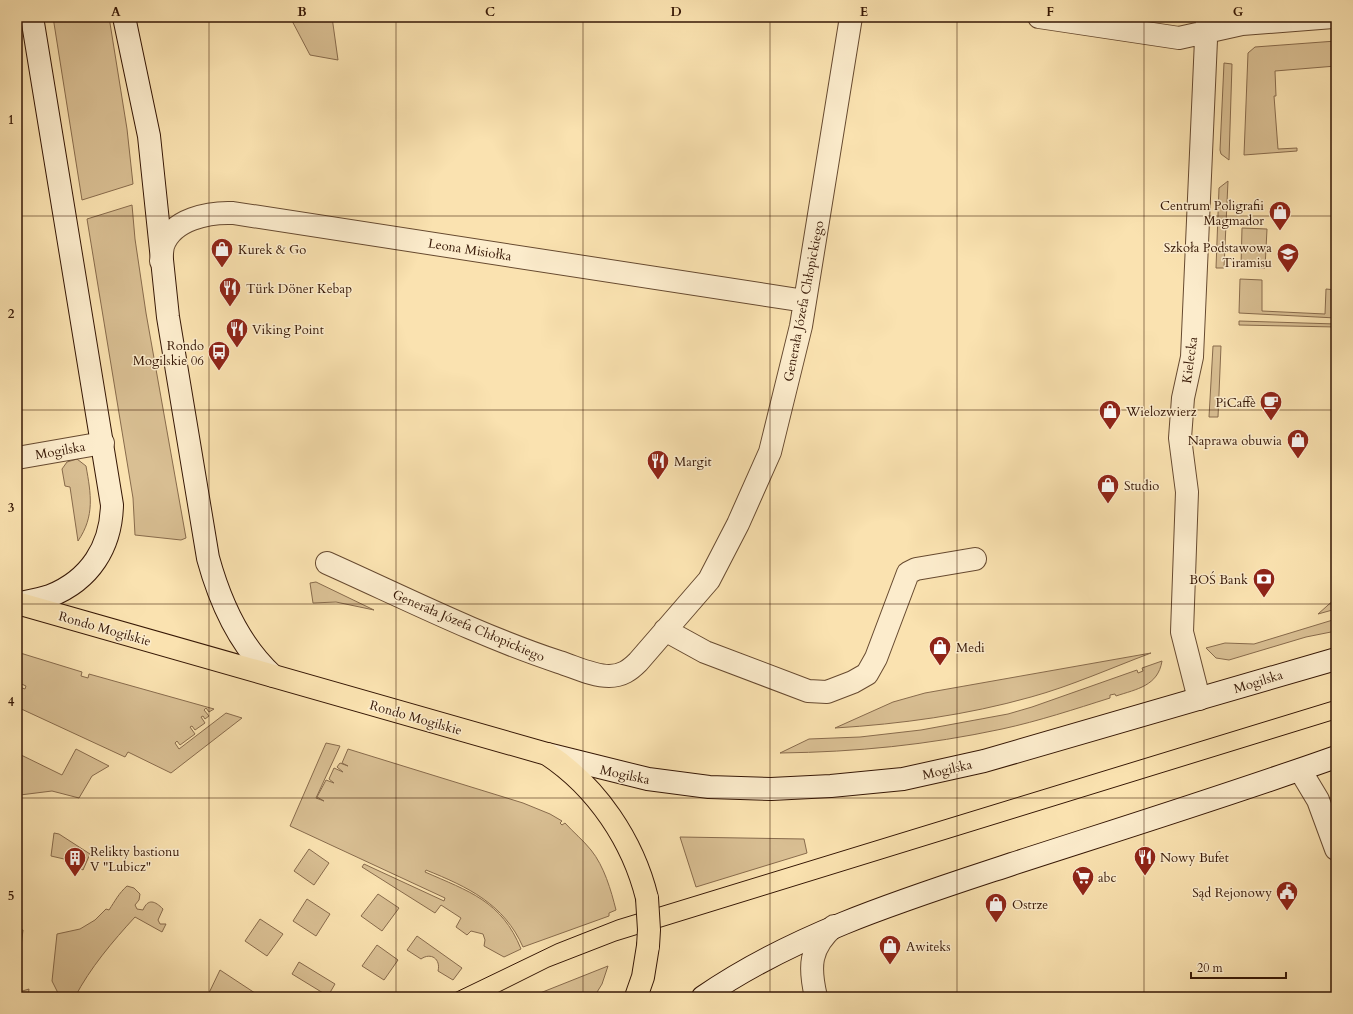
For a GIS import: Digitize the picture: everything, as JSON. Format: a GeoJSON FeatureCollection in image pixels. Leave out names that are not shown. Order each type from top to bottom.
{"type":"FeatureCollection","features":[{"type":"Feature","properties":{"kind":"main road","name":"Rondo Mogilskie"},"geometry":{"type":"LineString","coordinates":[[18,603],[547,754],[572,774],[590,792],[615,824],[636,863],[647,898],[649,930],[643,977],[636,997]]}},
{"type":"Feature","properties":{"kind":"street"},"geometry":{"type":"LineString","coordinates":[[18,603],[51,595],[79,578],[100,556],[109,534],[112,506],[103,442],[32,17]]}},
{"type":"Feature","properties":{"kind":"street","name":"Generała Józefa Chłopickiego"},"geometry":{"type":"LineString","coordinates":[[327,563],[522,650],[608,676],[620,675],[629,671],[709,580],[738,524],[766,462],[791,372],[805,301],[851,17]]}},
{"type":"Feature","properties":{"kind":"street"},"geometry":{"type":"LineString","coordinates":[[1039,17],[1170,38],[1179,38],[1206,25],[1242,24],[1334,17]]}},
{"type":"Feature","properties":{"kind":"street"},"geometry":{"type":"LineString","coordinates":[[126,21],[149,136],[161,263],[168,317],[205,540],[213,575],[228,613],[251,653],[273,676]]}},
{"type":"Feature","properties":{"kind":"street","name":"Kielecka"},"geometry":{"type":"LineString","coordinates":[[1199,699],[1182,632],[1187,487],[1180,438],[1183,398],[1192,357],[1206,25]]}},
{"type":"Feature","properties":{"kind":"street","name":"Leona Misiołka"},"geometry":{"type":"LineString","coordinates":[[161,263],[164,245],[171,233],[180,225],[214,213],[233,213],[805,301]]}},
{"type":"Feature","properties":{"kind":"street","name":"Mogilska"},"geometry":{"type":"LineString","coordinates":[[17,458],[103,442]]}},
{"type":"Feature","properties":{"kind":"street"},"geometry":{"type":"LineString","coordinates":[[665,630],[692,646],[713,655],[808,691],[827,692],[853,682],[867,674],[876,658],[908,574],[916,568],[975,559]]}},
{"type":"Feature","properties":{"kind":"street","name":"Mogilska"},"geometry":{"type":"LineString","coordinates":[[547,754],[648,779],[709,787],[771,789],[831,786],[903,779],[944,771],[1199,699],[1300,668],[1336,659]]}},
{"type":"Feature","properties":{"kind":"street"},"geometry":{"type":"LineString","coordinates":[[703,997],[726,981],[774,955],[834,926],[927,892],[1336,757]]}},
{"type":"Feature","properties":{"kind":"street"},"geometry":{"type":"LineString","coordinates":[[1300,770],[1318,800],[1336,850]]}},
{"type":"Feature","properties":{"kind":"street"},"geometry":{"type":"LineString","coordinates":[[816,997],[811,968],[814,950],[825,934],[834,926]]}},
{"type":"Feature","properties":{"kind":"shaded area"},"geometry":{"type":"Polygon","coordinates":[[[53,17],[109,17],[127,129],[133,184],[82,200],[53,17]]]}},
{"type":"Feature","properties":{"kind":"shaded area"},"geometry":{"type":"Polygon","coordinates":[[[290,17],[332,17],[338,60],[310,55],[290,17]]]}},
{"type":"Feature","properties":{"kind":"shaded area"},"geometry":{"type":"Polygon","coordinates":[[[1336,41],[1336,66],[1275,71],[1276,96],[1274,96],[1278,149],[1297,148],[1297,151],[1244,155],[1248,53],[1255,47],[1336,41]]]}},
{"type":"Feature","properties":{"kind":"shaded area"},"geometry":{"type":"Polygon","coordinates":[[[1224,63],[1232,64],[1229,160],[1221,154],[1220,150],[1224,63]]]}},
{"type":"Feature","properties":{"kind":"shaded area"},"geometry":{"type":"Polygon","coordinates":[[[1228,181],[1224,268],[1216,268],[1219,188],[1228,181]]]}},
{"type":"Feature","properties":{"kind":"shaded area"},"geometry":{"type":"Polygon","coordinates":[[[132,205],[135,239],[146,313],[186,538],[181,540],[135,535],[133,498],[87,219],[132,205]]]}},
{"type":"Feature","properties":{"kind":"shaded area"},"geometry":{"type":"Polygon","coordinates":[[[1242,228],[1267,229],[1265,268],[1241,267],[1242,228]]]}},
{"type":"Feature","properties":{"kind":"shaded area"},"geometry":{"type":"Polygon","coordinates":[[[1240,279],[1262,280],[1262,311],[1325,314],[1326,289],[1336,290],[1336,318],[1239,313],[1240,279]]]}},
{"type":"Feature","properties":{"kind":"shaded area"},"geometry":{"type":"Polygon","coordinates":[[[1239,321],[1336,324],[1336,327],[1239,325],[1239,321]]]}},
{"type":"Feature","properties":{"kind":"shaded area"},"geometry":{"type":"Polygon","coordinates":[[[1213,346],[1221,346],[1218,417],[1209,417],[1213,346]]]}},
{"type":"Feature","properties":{"kind":"shaded area"},"geometry":{"type":"Polygon","coordinates":[[[77,459],[86,466],[90,495],[87,523],[78,541],[70,487],[65,486],[62,469],[67,462],[77,459]]]}},
{"type":"Feature","properties":{"kind":"shaded area"},"geometry":{"type":"Polygon","coordinates":[[[316,582],[374,610],[336,602],[313,603],[310,583],[316,582]]]}},
{"type":"Feature","properties":{"kind":"shaded area"},"geometry":{"type":"Polygon","coordinates":[[[1336,598],[1336,609],[1318,614],[1336,598]]]}},
{"type":"Feature","properties":{"kind":"shaded area"},"geometry":{"type":"Polygon","coordinates":[[[1336,619],[1336,631],[1306,637],[1229,660],[1216,658],[1206,648],[1225,643],[1254,644],[1336,619]]]}},
{"type":"Feature","properties":{"kind":"shaded area"},"geometry":{"type":"Polygon","coordinates":[[[17,652],[82,672],[81,676],[88,678],[89,674],[214,709],[209,712],[206,708],[204,710],[209,716],[205,719],[203,716],[201,717],[205,723],[195,730],[192,726],[190,727],[195,734],[180,745],[177,741],[175,743],[179,749],[226,713],[242,718],[171,773],[128,752],[125,757],[17,707],[17,686],[25,689],[26,686],[17,682],[17,652]]]}},
{"type":"Feature","properties":{"kind":"shaded area"},"geometry":{"type":"Polygon","coordinates":[[[1151,653],[1061,688],[983,709],[934,718],[835,728],[893,702],[925,693],[1151,653]]]}},
{"type":"Feature","properties":{"kind":"shaded area"},"geometry":{"type":"Polygon","coordinates":[[[1162,661],[1156,676],[1151,681],[1139,688],[1116,696],[1115,694],[1110,695],[1110,698],[1016,726],[974,735],[892,747],[780,753],[809,739],[860,737],[921,730],[1008,714],[1137,670],[1138,673],[1143,671],[1142,668],[1162,661]]]}},
{"type":"Feature","properties":{"kind":"shaded area"},"geometry":{"type":"Polygon","coordinates":[[[326,743],[340,746],[316,798],[324,801],[317,797],[326,780],[334,783],[329,779],[334,768],[343,772],[337,767],[340,763],[348,766],[342,763],[348,749],[523,803],[550,814],[562,821],[560,823],[562,825],[565,823],[588,846],[600,863],[616,910],[609,913],[609,916],[523,947],[506,919],[495,908],[470,890],[426,870],[425,872],[469,892],[494,909],[504,919],[521,949],[504,957],[484,946],[485,940],[483,934],[471,931],[467,935],[456,927],[461,918],[441,905],[435,913],[362,867],[364,864],[444,901],[445,898],[290,826],[326,743]]]}},
{"type":"Feature","properties":{"kind":"shaded area"},"geometry":{"type":"Polygon","coordinates":[[[76,749],[109,766],[92,776],[79,798],[52,791],[20,795],[17,787],[17,753],[62,775],[76,749]]]}},
{"type":"Feature","properties":{"kind":"shaded area"},"geometry":{"type":"Polygon","coordinates":[[[54,833],[59,834],[90,854],[83,870],[64,859],[51,856],[54,833]]]}},
{"type":"Feature","properties":{"kind":"shaded area"},"geometry":{"type":"Polygon","coordinates":[[[680,837],[804,839],[807,853],[696,887],[680,837]]]}},
{"type":"Feature","properties":{"kind":"shaded area"},"geometry":{"type":"Polygon","coordinates":[[[309,849],[329,863],[314,885],[294,871],[309,849]]]}},
{"type":"Feature","properties":{"kind":"shaded area"},"geometry":{"type":"Polygon","coordinates":[[[127,886],[134,888],[140,894],[139,900],[135,905],[137,909],[143,910],[149,902],[152,902],[163,909],[158,920],[160,924],[166,924],[162,932],[135,917],[102,955],[75,997],[60,997],[52,981],[57,934],[80,929],[95,920],[106,909],[109,910],[119,894],[127,886]]]}},
{"type":"Feature","properties":{"kind":"shaded area"},"geometry":{"type":"Polygon","coordinates":[[[378,894],[399,908],[382,931],[361,916],[378,894]]]}},
{"type":"Feature","properties":{"kind":"shaded area"},"geometry":{"type":"Polygon","coordinates":[[[307,899],[330,914],[316,936],[293,921],[307,899]]]}},
{"type":"Feature","properties":{"kind":"shaded area"},"geometry":{"type":"Polygon","coordinates":[[[260,919],[283,934],[267,956],[245,941],[260,919]]]}},
{"type":"Feature","properties":{"kind":"shaded area"},"geometry":{"type":"Polygon","coordinates":[[[17,928],[23,930],[17,980],[17,928]]]}},
{"type":"Feature","properties":{"kind":"shaded area"},"geometry":{"type":"Polygon","coordinates":[[[417,936],[462,968],[453,980],[438,971],[438,963],[434,958],[428,956],[421,959],[407,950],[417,936]]]}},
{"type":"Feature","properties":{"kind":"shaded area"},"geometry":{"type":"Polygon","coordinates":[[[377,945],[398,960],[384,980],[362,966],[377,945]]]}},
{"type":"Feature","properties":{"kind":"shaded area"},"geometry":{"type":"Polygon","coordinates":[[[299,962],[335,984],[328,996],[292,974],[299,962]]]}},
{"type":"Feature","properties":{"kind":"shaded area"},"geometry":{"type":"Polygon","coordinates":[[[608,966],[602,984],[594,997],[530,997],[608,966]]]}},
{"type":"Feature","properties":{"kind":"shaded area"},"geometry":{"type":"Polygon","coordinates":[[[220,970],[261,997],[211,997],[208,995],[220,970]]]}},
{"type":"Feature","properties":{"kind":"shaded area"},"geometry":{"type":"Polygon","coordinates":[[[29,989],[28,997],[17,997],[19,992],[29,989]]]}},
{"type":"Feature","properties":{"kind":"tram line"},"geometry":{"type":"LineString","coordinates":[[446,997],[556,944],[617,920],[1336,700]]}},
{"type":"Feature","properties":{"kind":"tram line"},"geometry":{"type":"LineString","coordinates":[[489,997],[549,967],[616,941],[1336,719]]}},
{"type":"Feature","properties":{"kind":"place","name":"Centrum Poligrafii Magmador"},"geometry":{"type":"Point","coordinates":[1280,232]}},
{"type":"Feature","properties":{"kind":"place","name":"Kurek & Go"},"geometry":{"type":"Point","coordinates":[222,268]}},
{"type":"Feature","properties":{"kind":"place","name":"Szkoła Podstawowa Tiramisu"},"geometry":{"type":"Point","coordinates":[1288,274]}},
{"type":"Feature","properties":{"kind":"place","name":"Türk Döner Kebap"},"geometry":{"type":"Point","coordinates":[230,308]}},
{"type":"Feature","properties":{"kind":"place","name":"Viking Point"},"geometry":{"type":"Point","coordinates":[237,348]}},
{"type":"Feature","properties":{"kind":"place","name":"Rondo Mogilskie 06"},"geometry":{"type":"Point","coordinates":[219,372]}},
{"type":"Feature","properties":{"kind":"place","name":"PiCaffè"},"geometry":{"type":"Point","coordinates":[1271,422]}},
{"type":"Feature","properties":{"kind":"place","name":"Wielozwierz"},"geometry":{"type":"Point","coordinates":[1110,430]}},
{"type":"Feature","properties":{"kind":"place","name":"Naprawa obuwia"},"geometry":{"type":"Point","coordinates":[1298,460]}},
{"type":"Feature","properties":{"kind":"place","name":"Margit"},"geometry":{"type":"Point","coordinates":[658,480]}},
{"type":"Feature","properties":{"kind":"place","name":"Studio"},"geometry":{"type":"Point","coordinates":[1108,504]}},
{"type":"Feature","properties":{"kind":"place","name":"BOŚ Bank"},"geometry":{"type":"Point","coordinates":[1264,598]}},
{"type":"Feature","properties":{"kind":"place","name":"Medi"},"geometry":{"type":"Point","coordinates":[940,666]}},
{"type":"Feature","properties":{"kind":"place","name":"Nowy Bufet"},"geometry":{"type":"Point","coordinates":[1145,876]}},
{"type":"Feature","properties":{"kind":"place","name":"Relikty bastionu V \"Lubicz\""},"geometry":{"type":"Point","coordinates":[75,878]}},
{"type":"Feature","properties":{"kind":"place","name":"abc"},"geometry":{"type":"Point","coordinates":[1083,896]}},
{"type":"Feature","properties":{"kind":"place","name":"Sąd Rejonowy"},"geometry":{"type":"Point","coordinates":[1287,912]}},
{"type":"Feature","properties":{"kind":"place","name":"Ostrze"},"geometry":{"type":"Point","coordinates":[996,924]}},
{"type":"Feature","properties":{"kind":"place","name":"Awiteks"},"geometry":{"type":"Point","coordinates":[890,966]}}]}
